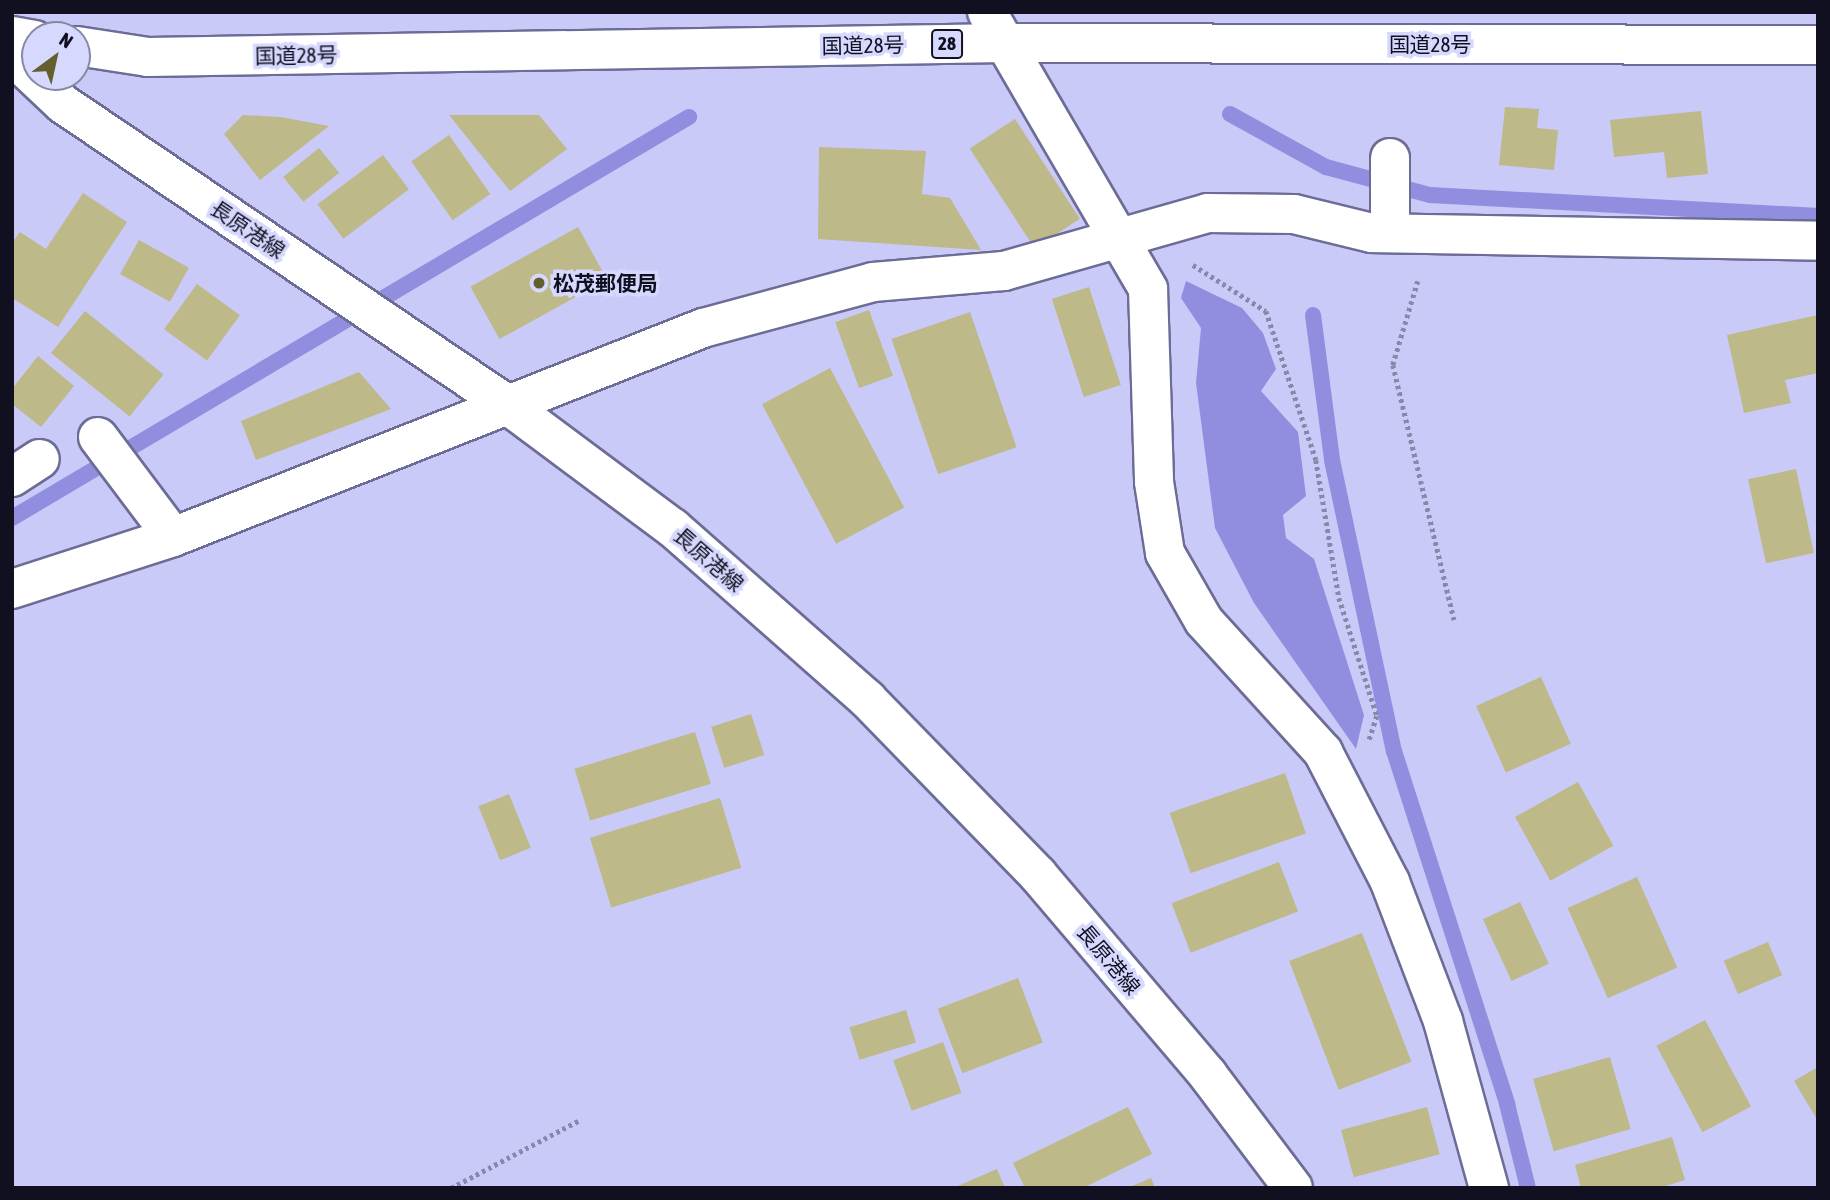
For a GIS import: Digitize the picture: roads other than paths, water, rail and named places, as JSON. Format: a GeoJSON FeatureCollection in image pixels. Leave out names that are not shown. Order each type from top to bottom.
{"type":"FeatureCollection","features":[{"type":"Feature","properties":{"kind":"main road","name":"国道28号"},"geometry":{"type":"LineString","coordinates":[[91,48],[148,57],[996,27],[1818,46]]}},
{"type":"Feature","properties":{"kind":"main road"},"geometry":{"type":"LineString","coordinates":[[996,27],[1130,234],[1148,289],[1154,482],[1165,553],[1204,621],[1323,752],[1390,883],[1443,1021],[1489,1188]]}},
{"type":"Feature","properties":{"kind":"main road","name":"長原港線"},"geometry":{"type":"LineString","coordinates":[[12,57],[63,104],[505,403],[673,528],[867,699],[1038,875],[1208,1075],[1293,1188]]}},
{"type":"Feature","properties":{"kind":"main road"},"geometry":{"type":"LineString","coordinates":[[1390,158],[1391,232]]}},
{"type":"Feature","properties":{"kind":"main road"},"geometry":{"type":"LineString","coordinates":[[12,589],[173,537],[505,403],[703,328],[860,285],[1004,271],[1208,213],[1294,214],[1372,233],[1818,241]]}},
{"type":"Feature","properties":{"kind":"main road"},"geometry":{"type":"LineString","coordinates":[[98,437],[173,537]]}},
{"type":"Feature","properties":{"kind":"waterway"},"geometry":{"type":"LineString","coordinates":[[1230,114],[1326,167],[1430,195],[1818,216]]}},
{"type":"Feature","properties":{"kind":"waterway"},"geometry":{"type":"LineString","coordinates":[[12,518],[689,117]]}},
{"type":"Feature","properties":{"kind":"waterway"},"geometry":{"type":"LineString","coordinates":[[1313,315],[1332,460],[1394,751],[1507,1104],[1528,1188]]}},
{"type":"Feature","properties":{"kind":"place","name":"松茂郵便局"},"geometry":{"type":"Point","coordinates":[539,283]}}]}
